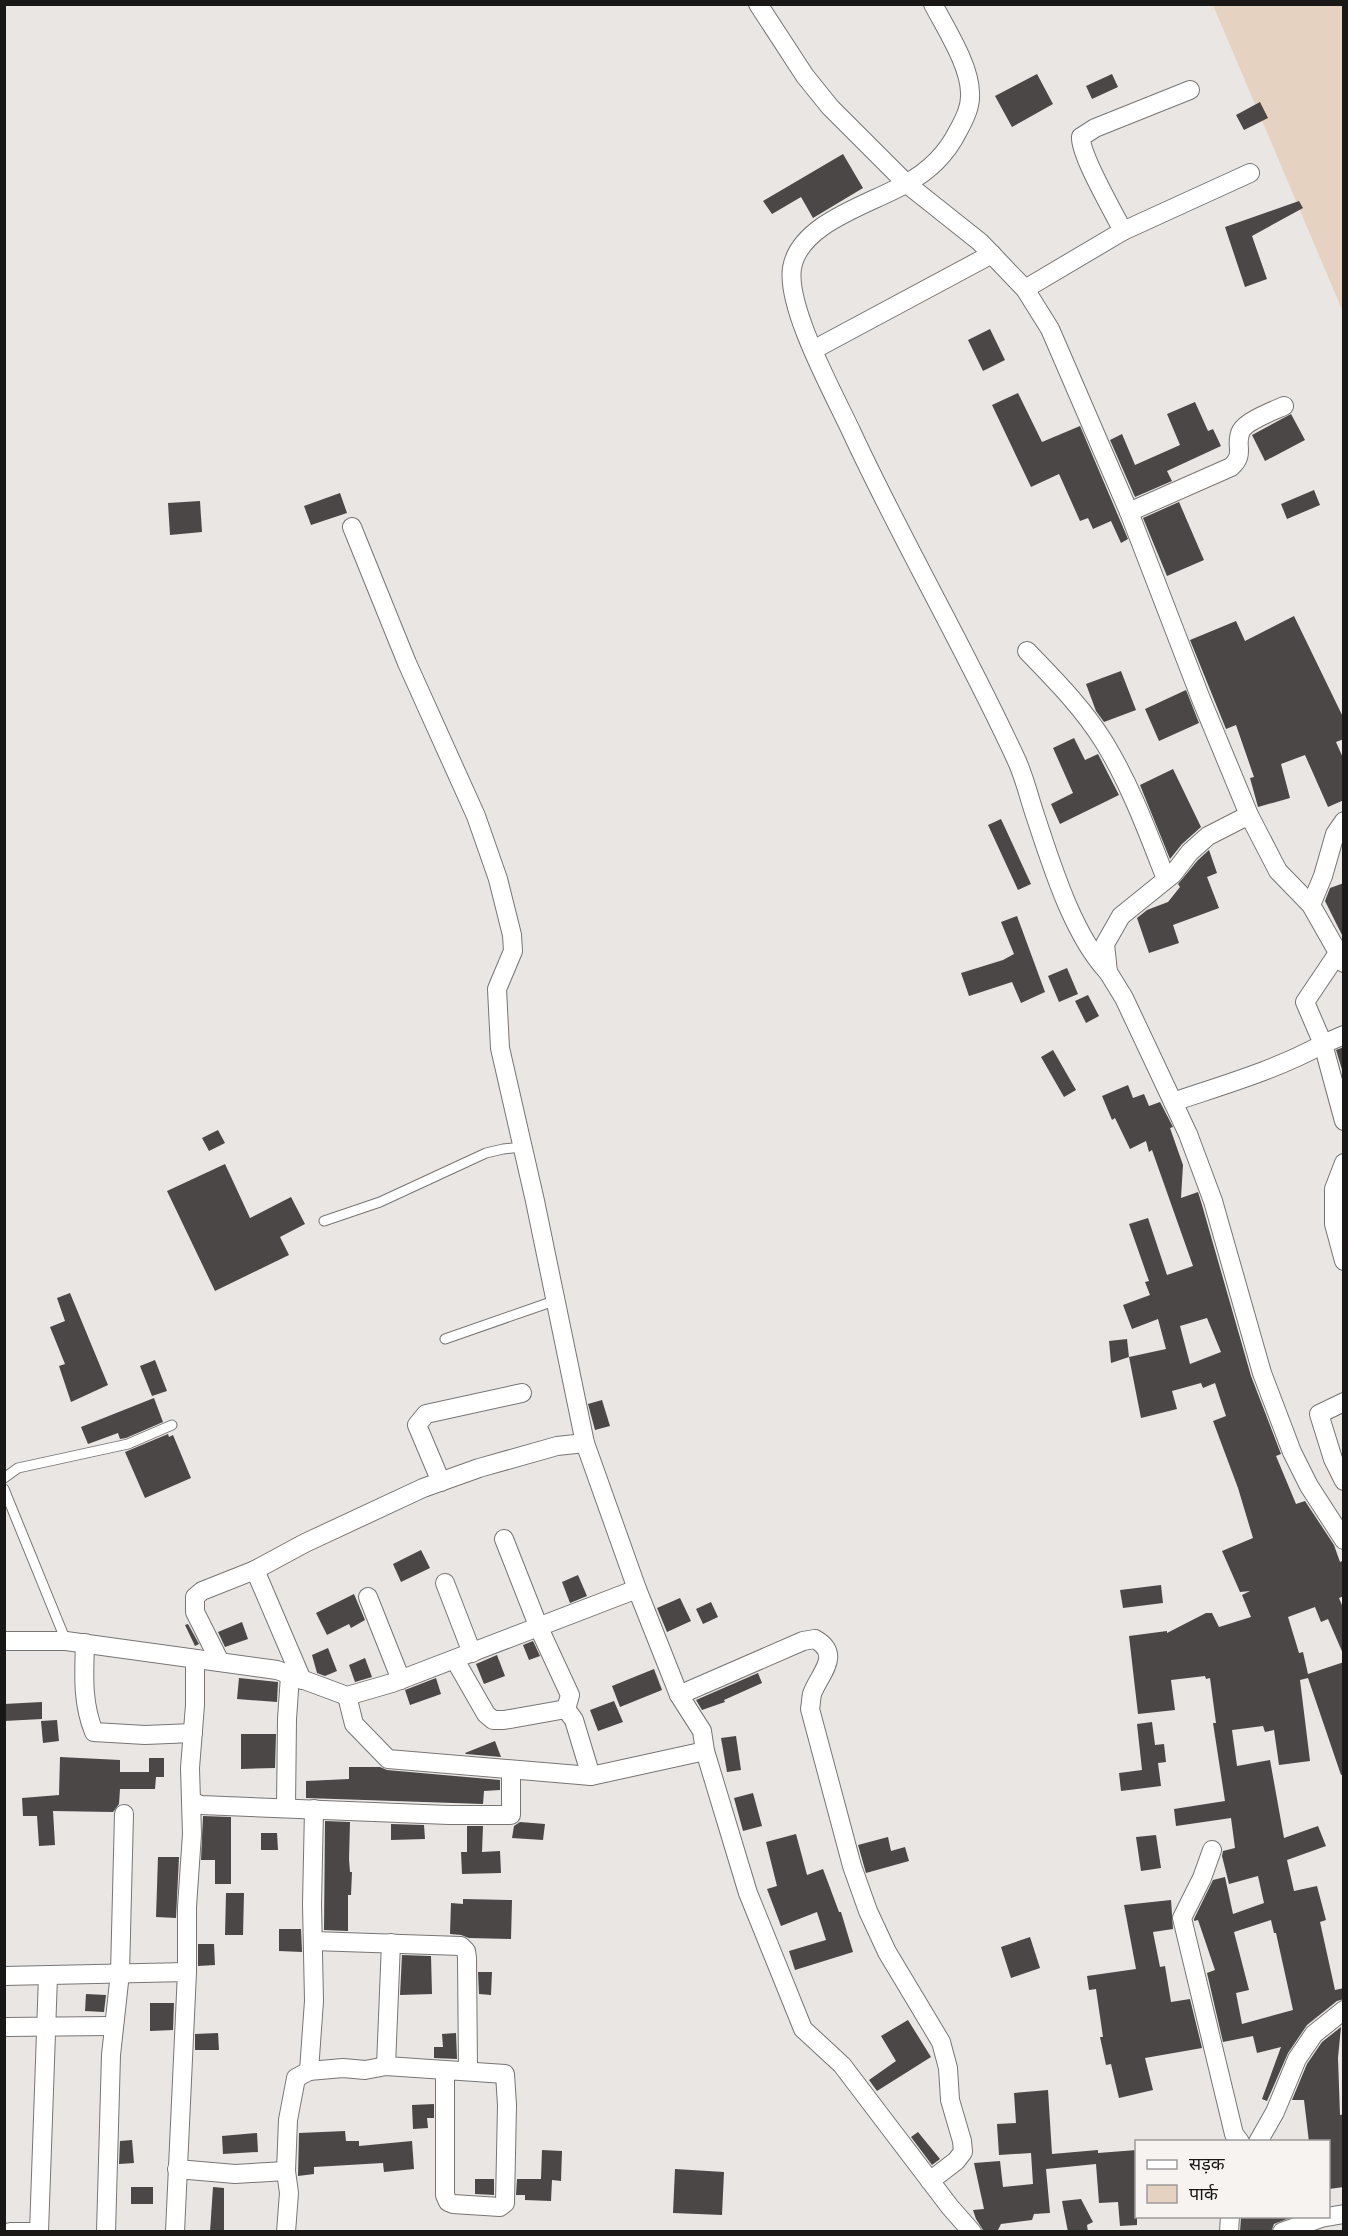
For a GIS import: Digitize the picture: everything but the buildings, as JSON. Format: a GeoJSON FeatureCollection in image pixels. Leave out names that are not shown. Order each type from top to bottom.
{"type":"FeatureCollection","features":[{"type":"Feature","properties":{"kind":"street"},"geometry":{"type":"LineString","coordinates":[[758,4],[779,39],[830,107],[907,184],[992,254],[1025,289],[1050,329],[1129,512],[1200,699],[1249,815],[1278,871],[1311,905],[1341,958],[1305,1002],[1323,1044],[1344,1121]]}},
{"type":"Feature","properties":{"kind":"street"},"geometry":{"type":"LineString","coordinates":[[933,4],[965,69],[970,93],[966,116],[953,142],[930,168],[907,184],[826,224],[804,243],[792,266],[792,288],[798,313],[880,492],[923,571],[1017,761],[1044,842],[1082,937],[1124,998],[1188,1134],[1213,1201],[1241,1306],[1276,1412],[1292,1452],[1310,1486],[1339,1517],[1344,1540]]}},
{"type":"Feature","properties":{"kind":"street"},"geometry":{"type":"LineString","coordinates":[[1123,231],[1087,158],[1081,144],[1081,137],[1095,128],[1190,90]]}},
{"type":"Feature","properties":{"kind":"street"},"geometry":{"type":"LineString","coordinates":[[1025,289],[1123,231],[1250,173]]}},
{"type":"Feature","properties":{"kind":"street"},"geometry":{"type":"LineString","coordinates":[[813,350],[992,254]]}},
{"type":"Feature","properties":{"kind":"street"},"geometry":{"type":"LineString","coordinates":[[1129,512],[1231,467],[1240,455],[1239,439],[1247,424],[1284,406]]}},
{"type":"Feature","properties":{"kind":"street"},"geometry":{"type":"LineString","coordinates":[[352,527],[407,663],[476,816],[498,879],[512,935],[513,951],[497,989],[500,1048],[585,1443],[637,1589],[679,1695],[702,1731],[705,1751],[748,1893],[803,2029],[842,2065],[930,2181],[972,2232]]}},
{"type":"Feature","properties":{"kind":"street"},"geometry":{"type":"LineString","coordinates":[[1026,651],[1062,687],[1103,741],[1148,830],[1166,879]]}},
{"type":"Feature","properties":{"kind":"street"},"geometry":{"type":"LineString","coordinates":[[1108,972],[1105,944],[1122,916],[1166,879],[1208,836],[1249,815]]}},
{"type":"Feature","properties":{"kind":"street"},"geometry":{"type":"LineString","coordinates":[[1311,905],[1323,876],[1335,834],[1344,821]]}},
{"type":"Feature","properties":{"kind":"street"},"geometry":{"type":"LineString","coordinates":[[1173,1102],[1237,1081],[1344,1035]]}},
{"type":"Feature","properties":{"kind":"street"},"geometry":{"type":"LineString","coordinates":[[1344,1164],[1334,1189],[1334,1224],[1344,1261]]}},
{"type":"Feature","properties":{"kind":"street"},"geometry":{"type":"LineString","coordinates":[[441,1482],[417,1425],[420,1420],[426,1414],[522,1393]]}},
{"type":"Feature","properties":{"kind":"street"},"geometry":{"type":"LineString","coordinates":[[1344,1402],[1319,1414],[1333,1459],[1344,1481]]}},
{"type":"Feature","properties":{"kind":"street"},"geometry":{"type":"LineString","coordinates":[[220,1662],[195,1612],[195,1597],[202,1591],[255,1570],[305,1543],[441,1482],[479,1468],[557,1446],[585,1443]]}},
{"type":"Feature","properties":{"kind":"street"},"geometry":{"type":"LineString","coordinates":[[504,1539],[539,1628],[570,1695],[566,1709]]}},
{"type":"Feature","properties":{"kind":"street"},"geometry":{"type":"LineString","coordinates":[[255,1570],[296,1678],[287,1719],[286,1808]]}},
{"type":"Feature","properties":{"kind":"street"},"geometry":{"type":"LineString","coordinates":[[445,1583],[463,1657],[486,1714],[493,1720],[504,1720],[566,1709]]}},
{"type":"Feature","properties":{"kind":"street"},"geometry":{"type":"LineString","coordinates":[[4,1641],[85,1643],[277,1670],[347,1696],[401,1680],[637,1589]]}},
{"type":"Feature","properties":{"kind":"street"},"geometry":{"type":"LineString","coordinates":[[368,1597],[401,1680]]}},
{"type":"Feature","properties":{"kind":"street"},"geometry":{"type":"LineString","coordinates":[[679,1695],[803,1641],[815,1639],[824,1644],[827,1649],[828,1660],[812,1695],[810,1709],[852,1866],[868,1911],[887,1952],[941,2042],[948,2068],[950,2100],[963,2152],[957,2161],[930,2181]]}},
{"type":"Feature","properties":{"kind":"street"},"geometry":{"type":"LineString","coordinates":[[85,1643],[84,1689],[87,1715],[94,1732],[145,1735],[193,1733]]}},
{"type":"Feature","properties":{"kind":"street"},"geometry":{"type":"LineString","coordinates":[[175,2232],[192,1834],[190,1768],[195,1659]]}},
{"type":"Feature","properties":{"kind":"street"},"geometry":{"type":"LineString","coordinates":[[347,1696],[354,1724],[388,1759],[591,1776],[705,1751]]}},
{"type":"Feature","properties":{"kind":"street"},"geometry":{"type":"LineString","coordinates":[[566,1709],[574,1720],[591,1776]]}},
{"type":"Feature","properties":{"kind":"street"},"geometry":{"type":"LineString","coordinates":[[191,1801],[201,1805],[449,1815],[511,1815],[511,1770]]}},
{"type":"Feature","properties":{"kind":"street"},"geometry":{"type":"LineString","coordinates":[[309,2071],[314,2001],[312,1904],[314,1809]]}},
{"type":"Feature","properties":{"kind":"street"},"geometry":{"type":"LineString","coordinates":[[106,2232],[110,2065],[120,1973],[124,1814]]}},
{"type":"Feature","properties":{"kind":"street"},"geometry":{"type":"LineString","coordinates":[[1212,1850],[1202,1878],[1182,1918],[1234,2134],[1238,2140]]}},
{"type":"Feature","properties":{"kind":"street"},"geometry":{"type":"LineString","coordinates":[[313,1941],[461,1946],[466,1952],[468,2071]]}},
{"type":"Feature","properties":{"kind":"street"},"geometry":{"type":"LineString","coordinates":[[386,2066],[391,1943]]}},
{"type":"Feature","properties":{"kind":"street"},"geometry":{"type":"LineString","coordinates":[[4,1976],[187,1972]]}},
{"type":"Feature","properties":{"kind":"street"},"geometry":{"type":"LineString","coordinates":[[10,2232],[38,2232],[48,1976]]}},
{"type":"Feature","properties":{"kind":"street"},"geometry":{"type":"LineString","coordinates":[[1259,2140],[1275,2112],[1297,2059],[1314,2034],[1344,2010]]}},
{"type":"Feature","properties":{"kind":"street"},"geometry":{"type":"LineString","coordinates":[[4,2027],[113,2026]]}},
{"type":"Feature","properties":{"kind":"street"},"geometry":{"type":"LineString","coordinates":[[286,2232],[289,2193],[286,2171],[288,2120],[296,2078],[309,2071],[344,2068],[365,2070],[386,2066],[505,2074],[507,2105],[505,2203],[500,2207],[448,2202],[445,2195],[445,2071]]}},
{"type":"Feature","properties":{"kind":"street"},"geometry":{"type":"LineString","coordinates":[[177,2169],[235,2174],[286,2171]]}},
{"type":"Feature","properties":{"kind":"street"},"geometry":{"type":"LineString","coordinates":[[1282,2232],[1321,2218]]}},
{"type":"Feature","properties":{"kind":"lane"},"geometry":{"type":"LineString","coordinates":[[324,1221],[380,1202],[486,1153],[522,1147]]}},
{"type":"Feature","properties":{"kind":"lane"},"geometry":{"type":"LineString","coordinates":[[445,1339],[554,1301]]}},
{"type":"Feature","properties":{"kind":"lane"},"geometry":{"type":"LineString","coordinates":[[4,1478],[18,1468],[128,1444],[171,1425]]}},
{"type":"Feature","properties":{"kind":"lane"},"geometry":{"type":"LineString","coordinates":[[4,1489],[66,1641]]}},
{"type":"Feature","properties":{"kind":"green space"},"geometry":{"type":"Polygon","coordinates":[[[1213,5],[1343,5],[1343,312],[1213,5]]]}}]}
